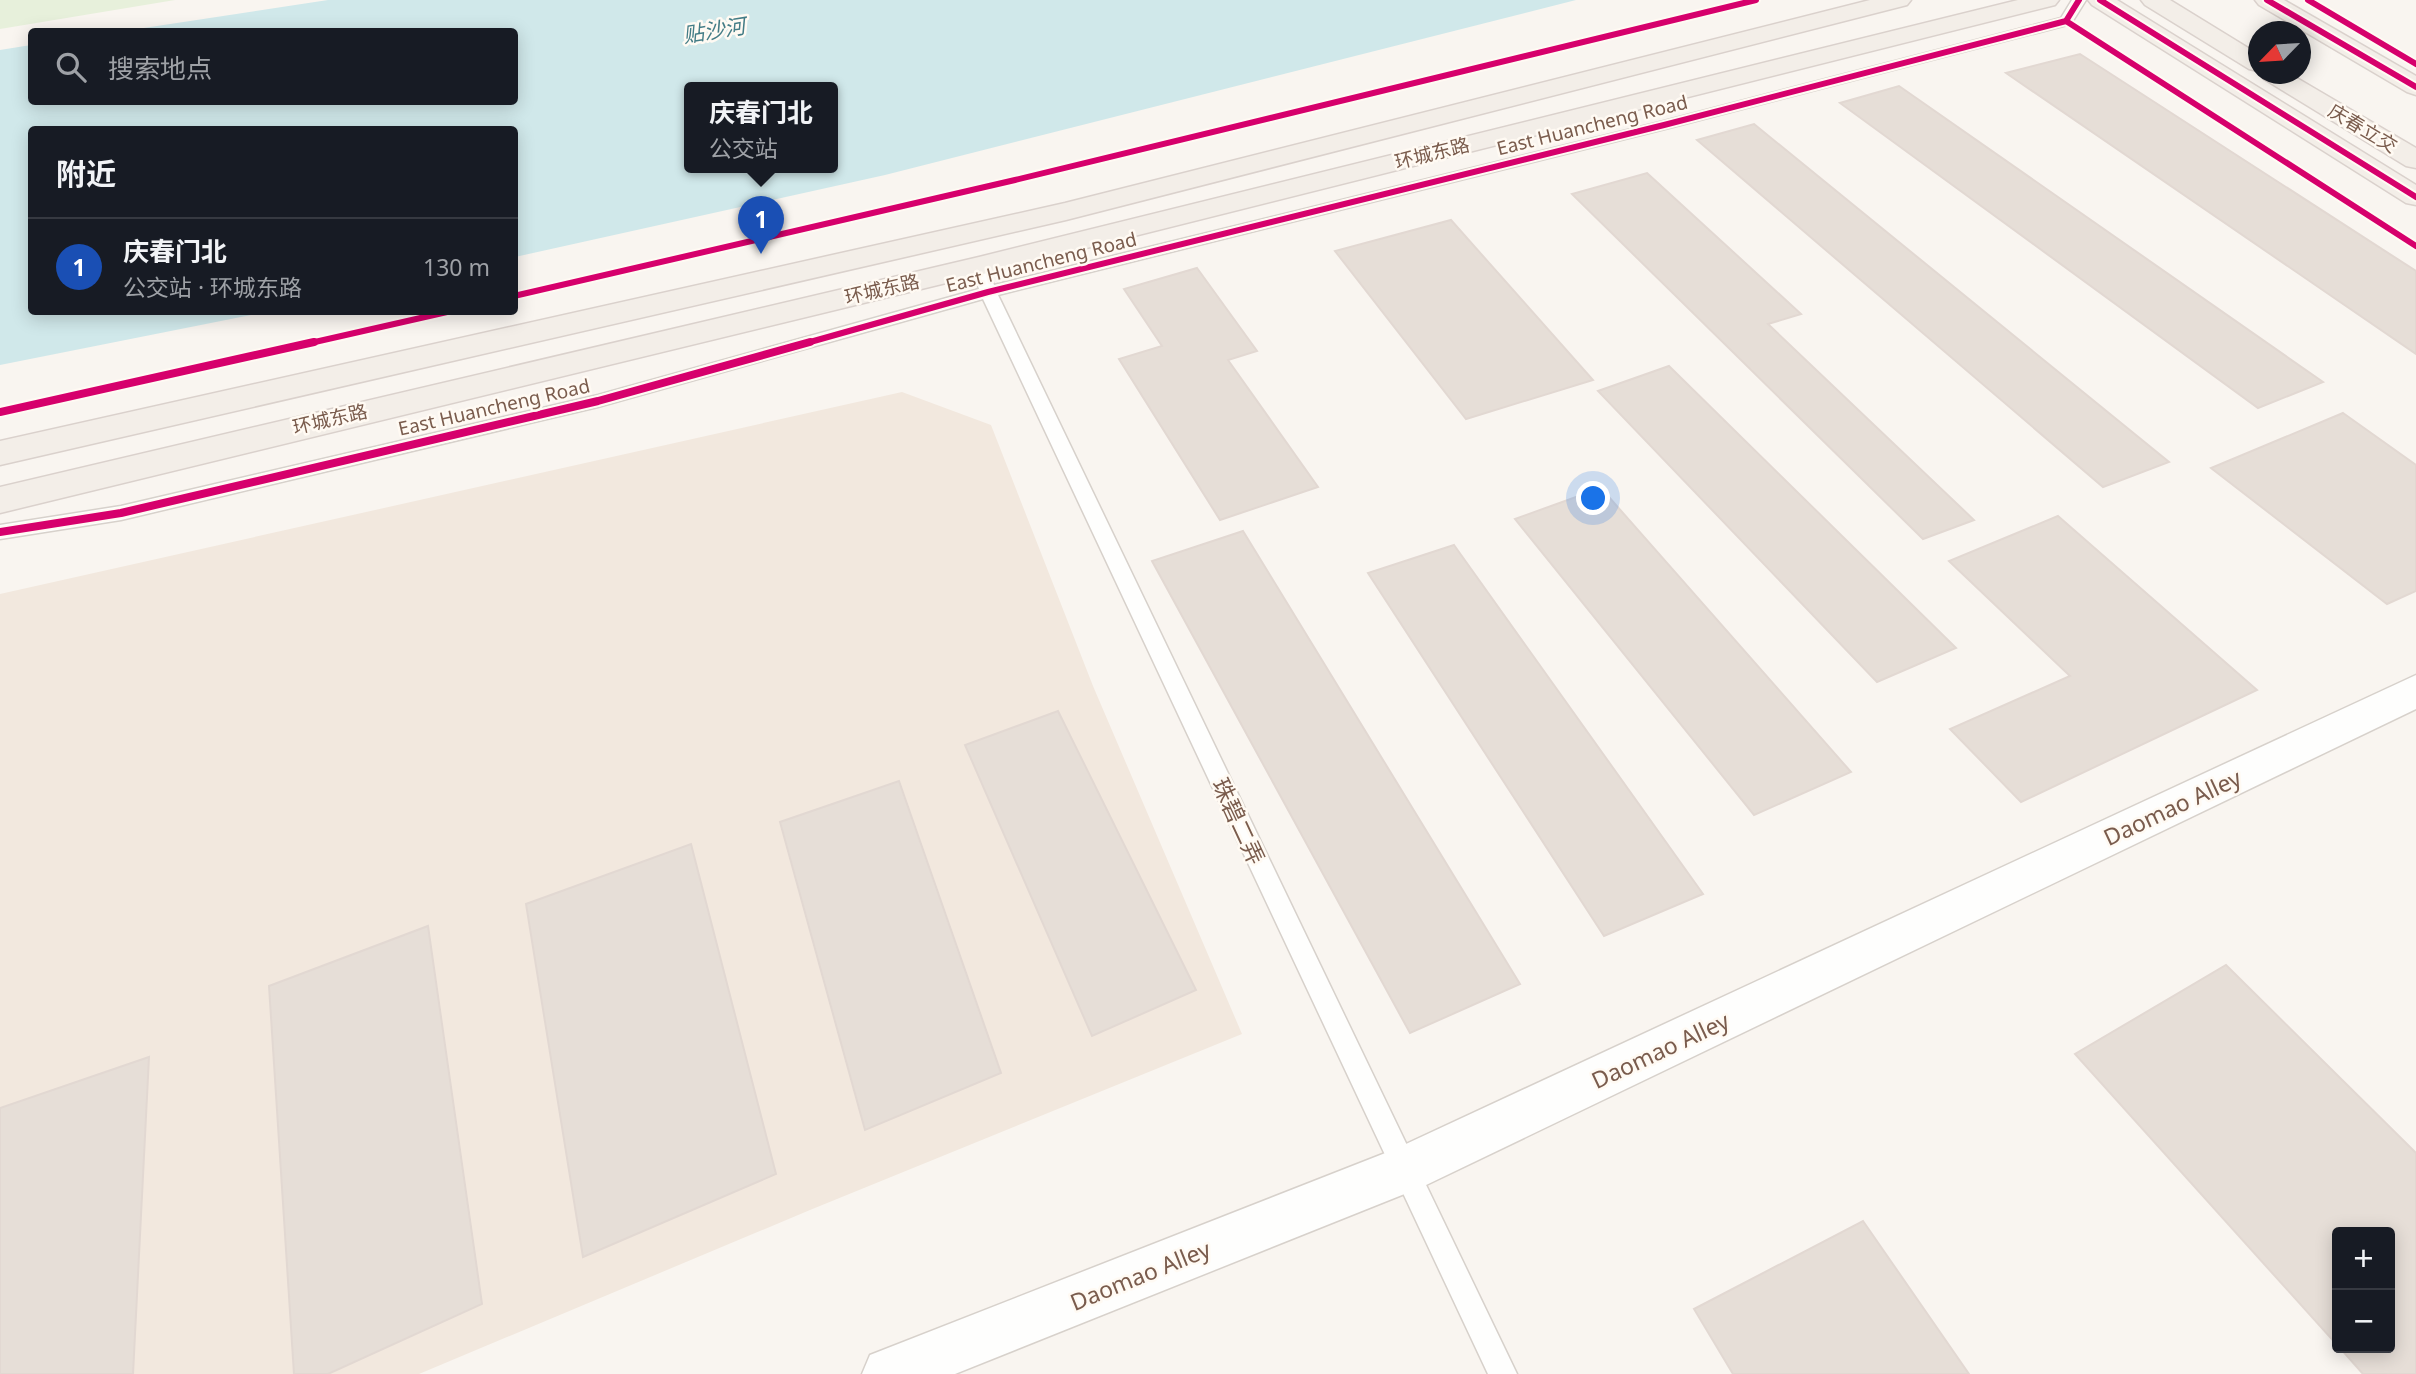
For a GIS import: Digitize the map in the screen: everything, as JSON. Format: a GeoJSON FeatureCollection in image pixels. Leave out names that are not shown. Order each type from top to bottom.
{"type":"FeatureCollection","features":[{"type":"Feature","properties":{"kind":"main road","name":"环城东路"},"geometry":{"type":"LineString","coordinates":[[0,453],[1066,211],[1899,0]]}},
{"type":"Feature","properties":{"kind":"main road","name":"环城东路"},"geometry":{"type":"LineString","coordinates":[[0,500],[983,279],[2047,0]]}},
{"type":"Feature","properties":{"kind":"main road"},"geometry":{"type":"LineString","coordinates":[[2100,0],[2416,197]]}},
{"type":"Feature","properties":{"kind":"main road"},"geometry":{"type":"LineString","coordinates":[[2153,0],[2248,57]]}},
{"type":"Feature","properties":{"kind":"main road"},"geometry":{"type":"LineString","coordinates":[[2195,0],[2248,32]]}},
{"type":"Feature","properties":{"kind":"main road"},"geometry":{"type":"LineString","coordinates":[[2267,0],[2416,87]]}},
{"type":"Feature","properties":{"kind":"main road","name":"庆春立交"},"geometry":{"type":"LineString","coordinates":[[2311,70],[2416,135]]}},
{"type":"Feature","properties":{"kind":"main road","name":"庆春立交"},"geometry":{"type":"LineString","coordinates":[[2290,84],[2416,160]]}},
{"type":"Feature","properties":{"kind":"street","name":"Daomao Alley"},"geometry":{"type":"LineString","coordinates":[[889,1374],[1405,1170],[2416,691]]}},
{"type":"Feature","properties":{"kind":"lane","name":"East Huancheng Road"},"geometry":{"type":"LineString","coordinates":[[0,532],[121,513],[598,401],[983,279],[1664,125],[2066,21],[2079,0]]}},
{"type":"Feature","properties":{"kind":"lane","name":"珠碧二弄"},"geometry":{"type":"LineString","coordinates":[[983,279],[1503,1374]]}},
{"type":"Feature","properties":{"kind":"shaded area"},"geometry":{"type":"Polygon","coordinates":[[[902,392],[991,425],[1093,686],[1242,1034],[810,1210],[419,1374],[0,1374],[0,594],[902,392]]]}},
{"type":"Feature","properties":{"kind":"green space"},"geometry":{"type":"Polygon","coordinates":[[[0,0],[175,0],[0,29],[0,0]]]}},
{"type":"Feature","properties":{"kind":"water","name":"贴沙河"},"geometry":{"type":"Polygon","coordinates":[[[328,0],[1576,0],[885,175],[518,256],[518,126],[28,126],[28,315],[251,315],[0,365],[0,50],[28,45],[28,105],[518,105],[518,28],[144,28],[328,0]]]}},
{"type":"Feature","properties":{"kind":"building"},"geometry":{"type":"Polygon","coordinates":[[[2080,54],[2416,271],[2416,354],[2006,73],[2080,54]]]}},
{"type":"Feature","properties":{"kind":"building"},"geometry":{"type":"Polygon","coordinates":[[[1899,86],[2323,382],[2258,408],[1840,103],[1899,86]]]}},
{"type":"Feature","properties":{"kind":"building"},"geometry":{"type":"Polygon","coordinates":[[[1754,124],[2169,462],[2103,487],[1697,140],[1754,124]]]}},
{"type":"Feature","properties":{"kind":"building"},"geometry":{"type":"Polygon","coordinates":[[[1647,173],[1801,314],[1768,324],[1974,520],[1923,539],[1572,194],[1647,173]]]}},
{"type":"Feature","properties":{"kind":"building"},"geometry":{"type":"Polygon","coordinates":[[[1451,220],[1593,380],[1466,419],[1335,251],[1451,220]]]}},
{"type":"Feature","properties":{"kind":"building"},"geometry":{"type":"Polygon","coordinates":[[[1197,268],[1257,351],[1228,360],[1318,487],[1220,520],[1119,359],[1162,346],[1124,289],[1197,268]]]}},
{"type":"Feature","properties":{"kind":"building"},"geometry":{"type":"Polygon","coordinates":[[[1669,366],[1956,648],[1877,682],[1598,391],[1669,366]]]}},
{"type":"Feature","properties":{"kind":"building"},"geometry":{"type":"Polygon","coordinates":[[[2343,413],[2416,465],[2416,591],[2387,604],[2211,468],[2343,413]]]}},
{"type":"Feature","properties":{"kind":"building"},"geometry":{"type":"Polygon","coordinates":[[[1601,488],[1851,772],[1754,815],[1515,519],[1601,488]]]}},
{"type":"Feature","properties":{"kind":"building"},"geometry":{"type":"Polygon","coordinates":[[[2058,516],[2257,690],[2021,802],[1950,729],[2070,676],[1949,561],[2058,516]]]}},
{"type":"Feature","properties":{"kind":"building"},"geometry":{"type":"Polygon","coordinates":[[[1243,531],[1520,984],[1410,1033],[1152,561],[1243,531]]]}},
{"type":"Feature","properties":{"kind":"building"},"geometry":{"type":"Polygon","coordinates":[[[1454,545],[1703,894],[1604,936],[1368,573],[1454,545]]]}},
{"type":"Feature","properties":{"kind":"building"},"geometry":{"type":"Polygon","coordinates":[[[1058,711],[1196,990],[1092,1036],[965,745],[1058,711]]]}},
{"type":"Feature","properties":{"kind":"building"},"geometry":{"type":"Polygon","coordinates":[[[899,781],[1001,1073],[865,1130],[780,822],[899,781]]]}},
{"type":"Feature","properties":{"kind":"building"},"geometry":{"type":"Polygon","coordinates":[[[691,844],[776,1174],[583,1257],[526,904],[691,844]]]}},
{"type":"Feature","properties":{"kind":"building"},"geometry":{"type":"Polygon","coordinates":[[[428,926],[482,1304],[328,1374],[294,1374],[269,986],[428,926]]]}},
{"type":"Feature","properties":{"kind":"building"},"geometry":{"type":"Polygon","coordinates":[[[2226,965],[2416,1153],[2416,1374],[2363,1374],[2344,1353],[2395,1353],[2395,1227],[2332,1227],[2332,1339],[2075,1054],[2226,965]]]}},
{"type":"Feature","properties":{"kind":"building"},"geometry":{"type":"Polygon","coordinates":[[[149,1057],[133,1374],[0,1374],[0,1108],[149,1057]]]}},
{"type":"Feature","properties":{"kind":"building"},"geometry":{"type":"Polygon","coordinates":[[[1863,1221],[1969,1374],[1733,1374],[1694,1309],[1863,1221]]]}},
{"type":"Feature","properties":{"kind":"cycle path"},"geometry":{"type":"LineString","coordinates":[[518,295],[1015,180],[1756,0]]}},
{"type":"Feature","properties":{"kind":"cycle path"},"geometry":{"type":"LineString","coordinates":[[0,532],[121,513],[598,401],[988,292],[1664,125],[2066,21],[2079,0]]}},
{"type":"Feature","properties":{"kind":"cycle path"},"geometry":{"type":"LineString","coordinates":[[2100,0],[2416,197]]}},
{"type":"Feature","properties":{"kind":"cycle path"},"geometry":{"type":"LineString","coordinates":[[2267,0],[2416,87]]}},
{"type":"Feature","properties":{"kind":"cycle path"},"geometry":{"type":"LineString","coordinates":[[2308,0],[2416,64]]}},
{"type":"Feature","properties":{"kind":"cycle path"},"geometry":{"type":"LineString","coordinates":[[2066,21],[2416,246]]}},
{"type":"Feature","properties":{"kind":"cycle path"},"geometry":{"type":"LineString","coordinates":[[0,412],[434,315]]}},
{"type":"Feature","properties":{"kind":"place","name":"庆春门北"},"geometry":{"type":"Point","coordinates":[761,254]}}]}
